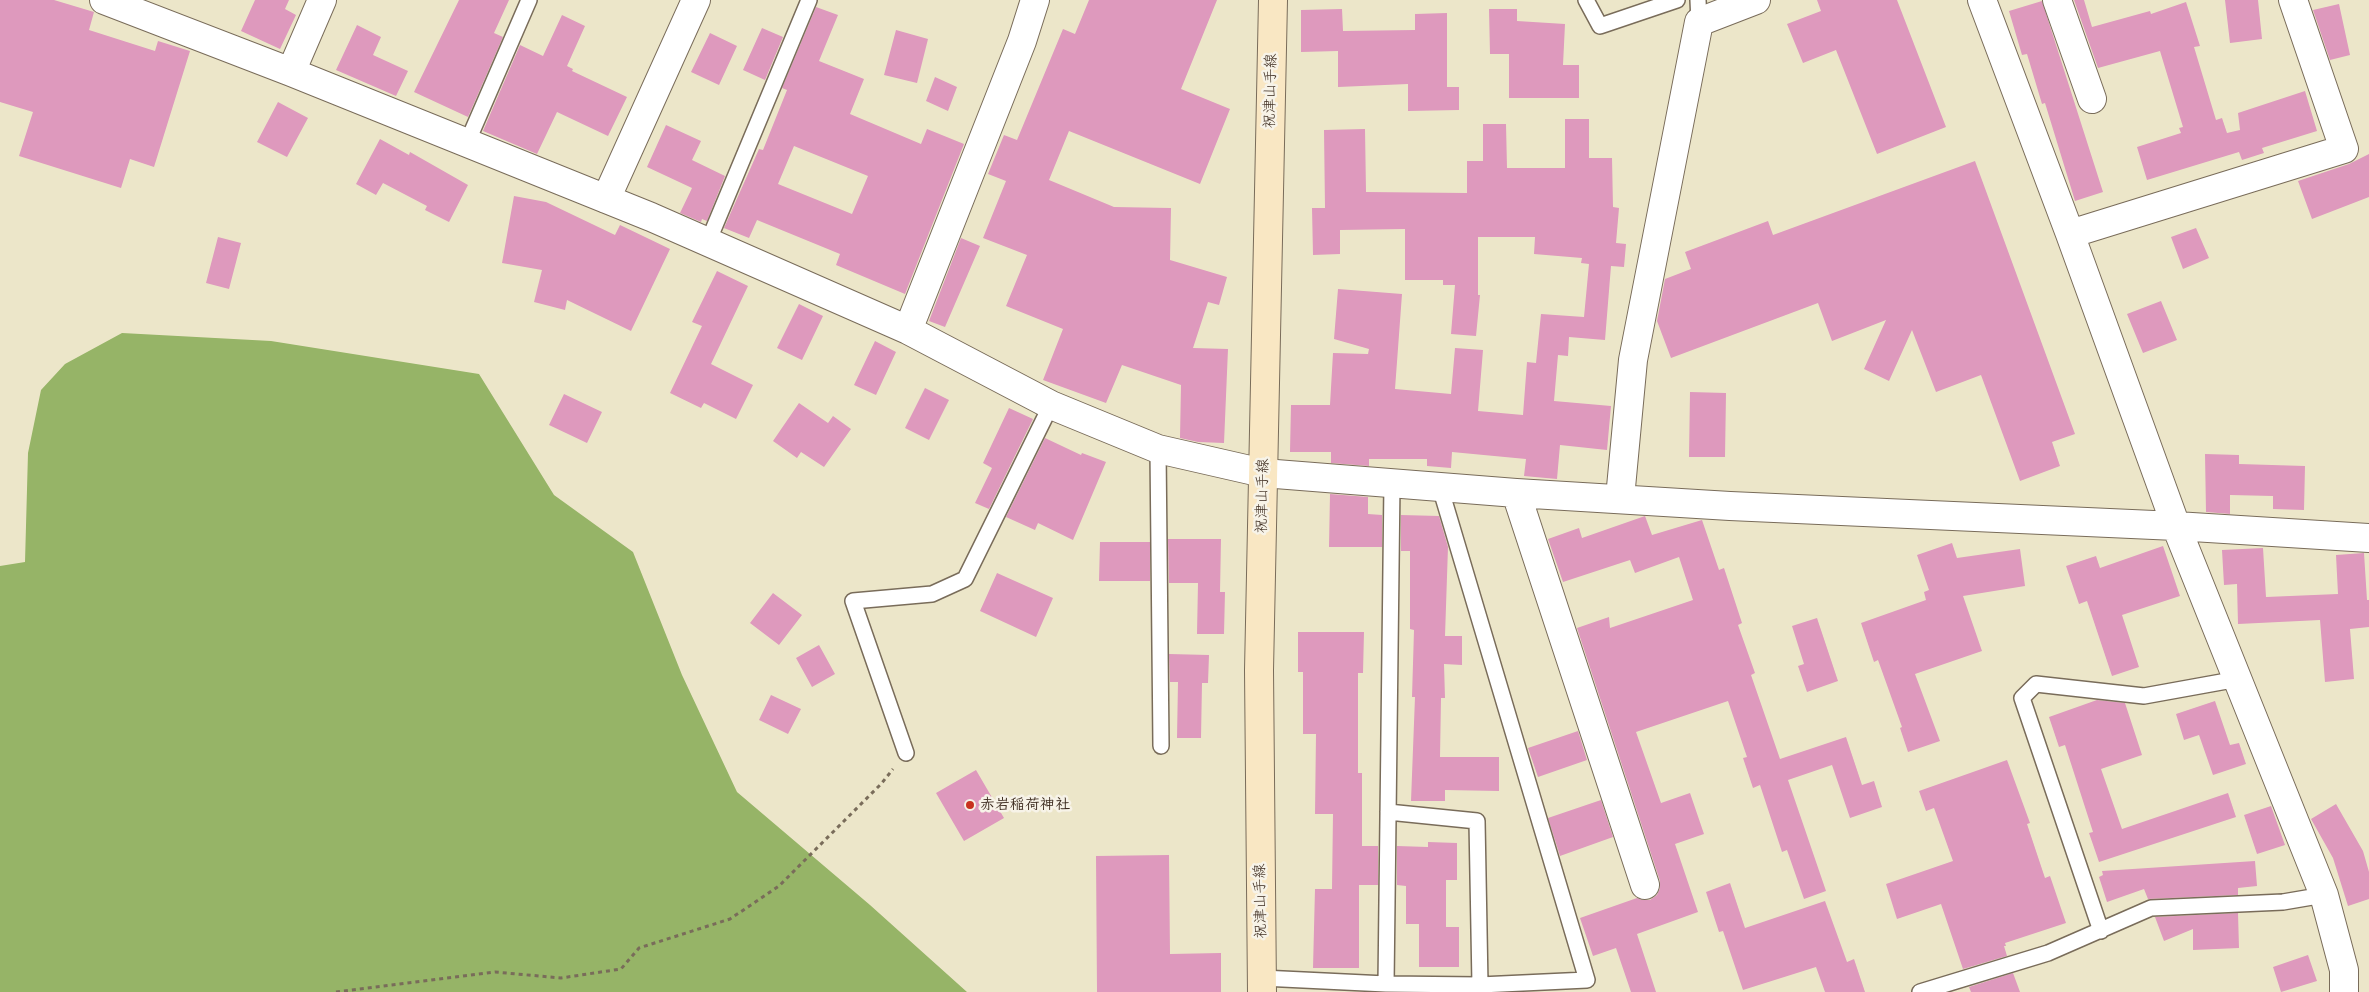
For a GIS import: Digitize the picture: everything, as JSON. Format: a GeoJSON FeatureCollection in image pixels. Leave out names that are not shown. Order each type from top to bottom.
{"type":"FeatureCollection","features":[{"type":"Feature","properties":{"kind":"street"},"geometry":{"type":"LineString","coordinates":[[104,0],[291,72],[708,242],[908,330],[1051,405],[1158,449],[1263,473],[1516,493],[1740,506],[2176,526],[2369,538]]}},
{"type":"Feature","properties":{"kind":"street"},"geometry":{"type":"LineString","coordinates":[[291,72],[322,0]]}},
{"type":"Feature","properties":{"kind":"street"},"geometry":{"type":"LineString","coordinates":[[606,199],[696,0]]}},
{"type":"Feature","properties":{"kind":"street"},"geometry":{"type":"LineString","coordinates":[[908,330],[1022,41],[1035,0]]}},
{"type":"Feature","properties":{"kind":"street","name":"祝津山手線"},"geometry":{"type":"LineString","coordinates":[[1262,985],[1259,670],[1273,0]]}},
{"type":"Feature","properties":{"kind":"street"},"geometry":{"type":"LineString","coordinates":[[1620,498],[1633,360],[1698,11],[1756,0]]}},
{"type":"Feature","properties":{"kind":"street"},"geometry":{"type":"LineString","coordinates":[[1982,0],[2070,234],[2176,526],[2324,896],[2344,970],[2344,992]]}},
{"type":"Feature","properties":{"kind":"street"},"geometry":{"type":"LineString","coordinates":[[2057,0],[2092,99]]}},
{"type":"Feature","properties":{"kind":"street"},"geometry":{"type":"LineString","coordinates":[[2070,234],[2344,149],[2294,0]]}},
{"type":"Feature","properties":{"kind":"street"},"geometry":{"type":"LineString","coordinates":[[1516,493],[1645,885]]}},
{"type":"Feature","properties":{"kind":"lane"},"geometry":{"type":"LineString","coordinates":[[468,143],[529,0]]}},
{"type":"Feature","properties":{"kind":"lane"},"geometry":{"type":"LineString","coordinates":[[708,242],[809,0]]}},
{"type":"Feature","properties":{"kind":"lane"},"geometry":{"type":"LineString","coordinates":[[1586,0],[1600,26],[1677,0]]}},
{"type":"Feature","properties":{"kind":"lane"},"geometry":{"type":"LineString","coordinates":[[906,753],[853,601],[932,594],[965,579],[1051,405]]}},
{"type":"Feature","properties":{"kind":"lane"},"geometry":{"type":"LineString","coordinates":[[1158,449],[1161,746]]}},
{"type":"Feature","properties":{"kind":"lane"},"geometry":{"type":"LineString","coordinates":[[1386,984],[1392,483]]}},
{"type":"Feature","properties":{"kind":"lane"},"geometry":{"type":"LineString","coordinates":[[1262,985],[1386,984],[1517,987],[1587,980],[1440,487]]}},
{"type":"Feature","properties":{"kind":"lane"},"geometry":{"type":"LineString","coordinates":[[2101,932],[2022,698],[2036,684],[2144,696],[2238,679]]}},
{"type":"Feature","properties":{"kind":"lane"},"geometry":{"type":"LineString","coordinates":[[1388,812],[1477,821],[1480,985]]}},
{"type":"Feature","properties":{"kind":"lane"},"geometry":{"type":"LineString","coordinates":[[1920,992],[2048,953],[2101,932],[2151,908],[2283,902],[2324,896]]}},
{"type":"Feature","properties":{"kind":"path"},"geometry":{"type":"LineString","coordinates":[[336,992],[495,972],[561,978],[621,969],[639,948],[730,919],[780,886],[881,784],[906,753]]}},
{"type":"Feature","properties":{"kind":"green space"},"geometry":{"type":"Polygon","coordinates":[[[122,333],[271,341],[479,374],[554,495],[633,552],[682,675],[737,792],[870,905],[967,992],[0,992],[0,566],[25,562],[28,453],[41,390],[65,364],[122,333]]]}},
{"type":"Feature","properties":{"kind":"building"},"geometry":{"type":"Polygon","coordinates":[[[0,0],[54,0],[94,12],[89,30],[155,51],[158,41],[190,51],[154,167],[130,159],[121,188],[19,156],[33,112],[0,102],[0,0]]]}},
{"type":"Feature","properties":{"kind":"building"},"geometry":{"type":"Polygon","coordinates":[[[255,0],[289,0],[285,9],[296,15],[280,49],[241,31],[255,0]]]}},
{"type":"Feature","properties":{"kind":"building"},"geometry":{"type":"Polygon","coordinates":[[[459,0],[509,0],[494,33],[503,37],[468,117],[414,92],[459,0]]]}},
{"type":"Feature","properties":{"kind":"building"},"geometry":{"type":"Polygon","coordinates":[[[1089,0],[1217,0],[1181,89],[1230,109],[1200,184],[1069,131],[1049,180],[1114,207],[1171,208],[1170,260],[1227,277],[1219,305],[1208,302],[1193,348],[1228,349],[1224,443],[1198,442],[1180,438],[1181,385],[1122,365],[1106,403],[1043,380],[1063,329],[1006,306],[1027,255],[983,238],[1006,181],[988,174],[1004,135],[1017,140],[1063,29],[1075,34],[1089,0]]]}},
{"type":"Feature","properties":{"kind":"building"},"geometry":{"type":"Polygon","coordinates":[[[1817,0],[1897,0],[1946,127],[1877,154],[1836,50],[1803,63],[1787,24],[1821,11],[1817,0]]]}},
{"type":"Feature","properties":{"kind":"building"},"geometry":{"type":"Polygon","coordinates":[[[2074,0],[2084,0],[2092,27],[2150,11],[2151,14],[2186,2],[2200,46],[2194,47],[2216,120],[2222,118],[2227,133],[2240,130],[2238,113],[2305,91],[2317,131],[2262,148],[2264,153],[2242,160],[2239,152],[2147,180],[2137,147],[2181,133],[2179,128],[2183,127],[2160,51],[2098,68],[2074,0]]]}},
{"type":"Feature","properties":{"kind":"building"},"geometry":{"type":"Polygon","coordinates":[[[2225,0],[2258,0],[2262,39],[2230,43],[2225,0]]]}},
{"type":"Feature","properties":{"kind":"building"},"geometry":{"type":"Polygon","coordinates":[[[2042,1],[2103,192],[2075,201],[2045,103],[2042,104],[2027,54],[2022,55],[2009,11],[2042,1]]]}},
{"type":"Feature","properties":{"kind":"building"},"geometry":{"type":"Polygon","coordinates":[[[2339,4],[2350,55],[2330,60],[2313,10],[2339,4]]]}},
{"type":"Feature","properties":{"kind":"building"},"geometry":{"type":"Polygon","coordinates":[[[816,7],[838,15],[819,61],[864,79],[850,114],[921,144],[927,129],[964,144],[905,294],[836,265],[840,254],[757,220],[749,238],[724,228],[759,149],[763,150],[787,90],[782,88],[816,7]],[[794,146],[778,184],[852,214],[868,176],[794,146]]]}},
{"type":"Feature","properties":{"kind":"building"},"geometry":{"type":"Polygon","coordinates":[[[1342,9],[1343,31],[1415,30],[1415,14],[1447,13],[1447,87],[1459,87],[1459,110],[1408,111],[1408,84],[1338,87],[1338,51],[1301,52],[1301,10],[1342,9]]]}},
{"type":"Feature","properties":{"kind":"building"},"geometry":{"type":"Polygon","coordinates":[[[1489,9],[1517,9],[1517,21],[1565,24],[1563,65],[1579,65],[1579,98],[1509,98],[1509,54],[1490,54],[1489,9]]]}},
{"type":"Feature","properties":{"kind":"building"},"geometry":{"type":"Polygon","coordinates":[[[562,15],[585,26],[567,66],[573,69],[572,71],[627,97],[608,136],[557,112],[537,154],[483,131],[520,45],[543,56],[562,15]]]}},
{"type":"Feature","properties":{"kind":"building"},"geometry":{"type":"Polygon","coordinates":[[[357,25],[381,37],[373,55],[408,71],[396,96],[336,70],[357,25]]]}},
{"type":"Feature","properties":{"kind":"building"},"geometry":{"type":"Polygon","coordinates":[[[762,28],[783,37],[765,80],[743,70],[762,28]]]}},
{"type":"Feature","properties":{"kind":"building"},"geometry":{"type":"Polygon","coordinates":[[[896,30],[928,39],[917,83],[884,75],[896,30]]]}},
{"type":"Feature","properties":{"kind":"building"},"geometry":{"type":"Polygon","coordinates":[[[710,33],[737,46],[719,85],[691,72],[710,33]]]}},
{"type":"Feature","properties":{"kind":"building"},"geometry":{"type":"Polygon","coordinates":[[[935,77],[957,87],[948,111],[926,101],[935,77]]]}},
{"type":"Feature","properties":{"kind":"building"},"geometry":{"type":"Polygon","coordinates":[[[278,102],[308,118],[287,157],[257,142],[278,102]]]}},
{"type":"Feature","properties":{"kind":"building"},"geometry":{"type":"Polygon","coordinates":[[[1565,119],[1589,119],[1589,158],[1612,158],[1613,207],[1619,208],[1616,243],[1626,244],[1624,267],[1611,266],[1605,340],[1569,337],[1568,356],[1558,355],[1554,401],[1611,406],[1607,450],[1560,445],[1557,479],[1524,476],[1526,459],[1452,452],[1451,468],[1427,466],[1427,459],[1369,459],[1369,466],[1331,463],[1331,452],[1290,452],[1291,405],[1330,405],[1333,353],[1368,354],[1369,349],[1334,339],[1338,289],[1402,294],[1395,389],[1451,394],[1455,348],[1483,350],[1478,411],[1523,415],[1527,362],[1536,363],[1541,314],[1584,317],[1589,264],[1581,263],[1582,258],[1534,254],[1535,237],[1478,237],[1478,295],[1480,295],[1476,336],[1451,334],[1455,285],[1443,285],[1443,280],[1405,280],[1405,229],[1340,230],[1340,254],[1313,255],[1312,208],[1325,208],[1324,130],[1365,129],[1366,192],[1467,193],[1467,161],[1483,161],[1483,124],[1506,124],[1507,168],[1565,168],[1565,119]]]}},
{"type":"Feature","properties":{"kind":"building"},"geometry":{"type":"Polygon","coordinates":[[[666,125],[701,141],[692,160],[725,176],[707,221],[702,219],[701,222],[680,213],[692,188],[647,167],[666,125]]]}},
{"type":"Feature","properties":{"kind":"building"},"geometry":{"type":"Polygon","coordinates":[[[380,139],[409,155],[410,152],[468,185],[449,222],[425,210],[427,206],[383,183],[376,195],[356,184],[380,139]]]}},
{"type":"Feature","properties":{"kind":"building"},"geometry":{"type":"Polygon","coordinates":[[[2369,154],[2369,197],[2312,219],[2298,181],[2349,164],[2369,154]]]}},
{"type":"Feature","properties":{"kind":"building"},"geometry":{"type":"Polygon","coordinates":[[[1975,161],[2075,434],[2052,442],[2060,466],[2020,481],[1981,375],[1936,392],[1912,330],[1889,381],[1864,369],[1886,320],[1832,341],[1818,303],[1671,358],[1657,321],[1665,279],[1691,269],[1685,252],[1768,221],[1773,235],[1975,161]]]}},
{"type":"Feature","properties":{"kind":"building"},"geometry":{"type":"Polygon","coordinates":[[[514,196],[546,202],[615,235],[620,225],[670,249],[631,331],[567,300],[565,310],[534,302],[542,270],[502,263],[514,196]]]}},
{"type":"Feature","properties":{"kind":"building"},"geometry":{"type":"Polygon","coordinates":[[[2196,228],[2209,258],[2183,269],[2171,237],[2196,228]]]}},
{"type":"Feature","properties":{"kind":"building"},"geometry":{"type":"Polygon","coordinates":[[[218,237],[241,243],[229,289],[206,283],[218,237]]]}},
{"type":"Feature","properties":{"kind":"building"},"geometry":{"type":"Polygon","coordinates":[[[961,238],[980,246],[945,327],[929,321],[961,238]]]}},
{"type":"Feature","properties":{"kind":"building"},"geometry":{"type":"Polygon","coordinates":[[[717,271],[748,286],[711,364],[753,385],[736,419],[704,403],[701,408],[670,393],[702,326],[692,322],[717,271]]]}},
{"type":"Feature","properties":{"kind":"building"},"geometry":{"type":"Polygon","coordinates":[[[2161,301],[2177,340],[2143,353],[2127,314],[2161,301]]]}},
{"type":"Feature","properties":{"kind":"building"},"geometry":{"type":"Polygon","coordinates":[[[799,304],[823,316],[802,360],[777,348],[799,304]]]}},
{"type":"Feature","properties":{"kind":"building"},"geometry":{"type":"Polygon","coordinates":[[[875,341],[896,352],[876,395],[854,385],[875,341]]]}},
{"type":"Feature","properties":{"kind":"building"},"geometry":{"type":"Polygon","coordinates":[[[925,388],[949,400],[929,440],[905,428],[925,388]]]}},
{"type":"Feature","properties":{"kind":"building"},"geometry":{"type":"Polygon","coordinates":[[[1690,392],[1726,393],[1725,457],[1689,457],[1690,392]]]}},
{"type":"Feature","properties":{"kind":"building"},"geometry":{"type":"Polygon","coordinates":[[[564,394],[602,412],[587,443],[549,425],[564,394]]]}},
{"type":"Feature","properties":{"kind":"building"},"geometry":{"type":"Polygon","coordinates":[[[799,403],[828,423],[833,416],[851,429],[824,467],[801,452],[797,458],[773,441],[799,403]]]}},
{"type":"Feature","properties":{"kind":"building"},"geometry":{"type":"Polygon","coordinates":[[[1009,408],[1033,419],[989,509],[975,503],[992,468],[983,463],[1009,408]]]}},
{"type":"Feature","properties":{"kind":"building"},"geometry":{"type":"Polygon","coordinates":[[[1045,438],[1081,455],[1082,453],[1106,462],[1073,540],[1038,523],[1035,530],[1006,517],[1045,438]]]}},
{"type":"Feature","properties":{"kind":"building"},"geometry":{"type":"Polygon","coordinates":[[[2205,454],[2239,455],[2239,464],[2305,466],[2304,510],[2273,509],[2273,496],[2230,495],[2230,514],[2206,512],[2205,454]]]}},
{"type":"Feature","properties":{"kind":"building"},"geometry":{"type":"Polygon","coordinates":[[[1330,494],[1368,497],[1368,514],[1382,515],[1382,547],[1329,547],[1330,494]]]}},
{"type":"Feature","properties":{"kind":"building"},"geometry":{"type":"Polygon","coordinates":[[[1401,515],[1439,516],[1448,547],[1445,636],[1462,636],[1462,665],[1444,664],[1445,698],[1441,698],[1440,757],[1499,757],[1499,791],[1445,790],[1445,801],[1411,801],[1415,697],[1412,697],[1414,630],[1410,629],[1410,551],[1401,551],[1401,515]]]}},
{"type":"Feature","properties":{"kind":"building"},"geometry":{"type":"Polygon","coordinates":[[[1645,516],[1652,535],[1702,520],[1719,570],[1724,568],[1742,623],[1738,625],[1755,673],[1751,675],[1780,759],[1846,737],[1862,785],[1874,781],[1882,807],[1850,818],[1832,765],[1788,780],[1826,891],[1804,899],[1787,850],[1782,852],[1760,785],[1753,788],[1743,758],[1747,757],[1728,701],[1636,732],[1661,803],[1690,793],[1704,834],[1675,844],[1698,912],[1637,934],[1656,992],[1631,992],[1616,948],[1593,956],[1580,918],[1637,898],[1650,900],[1657,895],[1660,881],[1577,628],[1609,617],[1610,628],[1693,600],[1679,557],[1635,573],[1630,560],[1563,582],[1548,539],[1579,528],[1582,538],[1645,516]]]}},
{"type":"Feature","properties":{"kind":"building"},"geometry":{"type":"Polygon","coordinates":[[[1168,539],[1221,539],[1220,592],[1225,592],[1224,634],[1197,634],[1198,583],[1169,583],[1168,539]]]}},
{"type":"Feature","properties":{"kind":"building"},"geometry":{"type":"Polygon","coordinates":[[[1100,542],[1150,542],[1150,581],[1099,581],[1100,542]]]}},
{"type":"Feature","properties":{"kind":"building"},"geometry":{"type":"Polygon","coordinates":[[[1952,543],[1957,558],[2020,549],[2025,586],[1963,596],[1982,651],[1915,674],[1940,741],[1908,752],[1900,728],[1902,727],[1878,660],[1874,662],[1861,623],[1926,600],[1924,592],[1929,590],[1917,555],[1952,543]]]}},
{"type":"Feature","properties":{"kind":"building"},"geometry":{"type":"Polygon","coordinates":[[[2163,546],[2180,596],[2122,615],[2139,667],[2112,676],[2087,601],[2079,604],[2066,566],[2096,556],[2100,568],[2163,546]]]}},
{"type":"Feature","properties":{"kind":"building"},"geometry":{"type":"Polygon","coordinates":[[[2263,548],[2266,597],[2338,594],[2336,555],[2364,553],[2367,600],[2369,600],[2369,627],[2350,629],[2354,679],[2325,682],[2320,620],[2238,624],[2237,584],[2224,585],[2222,550],[2263,548]]]}},
{"type":"Feature","properties":{"kind":"building"},"geometry":{"type":"Polygon","coordinates":[[[997,573],[1053,598],[1036,637],[980,611],[997,573]]]}},
{"type":"Feature","properties":{"kind":"building"},"geometry":{"type":"Polygon","coordinates":[[[773,593],[802,615],[779,645],[750,623],[773,593]]]}},
{"type":"Feature","properties":{"kind":"building"},"geometry":{"type":"Polygon","coordinates":[[[1817,618],[1838,681],[1807,692],[1798,666],[1804,664],[1792,626],[1817,618]]]}},
{"type":"Feature","properties":{"kind":"building"},"geometry":{"type":"Polygon","coordinates":[[[1298,632],[1364,632],[1363,673],[1358,673],[1358,773],[1362,773],[1362,846],[1378,846],[1378,885],[1359,885],[1359,968],[1313,968],[1315,889],[1332,889],[1333,814],[1315,814],[1316,734],[1303,734],[1303,672],[1298,672],[1298,632]]]}},
{"type":"Feature","properties":{"kind":"building"},"geometry":{"type":"Polygon","coordinates":[[[819,645],[835,674],[812,687],[796,658],[819,645]]]}},
{"type":"Feature","properties":{"kind":"building"},"geometry":{"type":"Polygon","coordinates":[[[1169,654],[1209,655],[1208,683],[1202,683],[1201,738],[1177,738],[1178,682],[1170,682],[1169,654]]]}},
{"type":"Feature","properties":{"kind":"building"},"geometry":{"type":"Polygon","coordinates":[[[771,695],[801,709],[788,734],[759,720],[771,695]]]}},
{"type":"Feature","properties":{"kind":"building"},"geometry":{"type":"Polygon","coordinates":[[[2097,700],[2125,703],[2142,755],[2101,769],[2122,829],[2228,793],[2236,817],[2099,862],[2089,833],[2093,832],[2065,745],[2059,747],[2049,717],[2097,700]]]}},
{"type":"Feature","properties":{"kind":"building"},"geometry":{"type":"Polygon","coordinates":[[[2215,701],[2230,745],[2239,743],[2246,764],[2213,775],[2199,735],[2184,740],[2176,714],[2215,701]]]}},
{"type":"Feature","properties":{"kind":"building"},"geometry":{"type":"Polygon","coordinates":[[[1578,731],[1587,760],[1538,777],[1528,748],[1578,731]]]}},
{"type":"Feature","properties":{"kind":"building"},"geometry":{"type":"Polygon","coordinates":[[[2007,760],[2030,823],[2027,824],[2045,878],[2050,876],[2066,923],[2005,943],[2007,956],[1963,969],[1941,904],[1897,919],[1886,884],[1953,861],[1934,808],[1926,811],[1919,791],[2007,760]]]}},
{"type":"Feature","properties":{"kind":"building","name":"赤岩稲荷神社"},"geometry":{"type":"Polygon","coordinates":[[[976,770],[1004,818],[964,841],[936,793],[976,770]]]}},
{"type":"Feature","properties":{"kind":"building"},"geometry":{"type":"Polygon","coordinates":[[[1601,800],[1613,837],[1560,856],[1548,818],[1601,800]]]}},
{"type":"Feature","properties":{"kind":"building"},"geometry":{"type":"Polygon","coordinates":[[[2336,804],[2363,851],[2369,872],[2369,899],[2348,906],[2333,858],[2311,819],[2336,804]]]}},
{"type":"Feature","properties":{"kind":"building"},"geometry":{"type":"Polygon","coordinates":[[[2271,806],[2285,845],[2257,854],[2244,815],[2271,806]]]}},
{"type":"Feature","properties":{"kind":"building"},"geometry":{"type":"Polygon","coordinates":[[[1428,842],[1457,843],[1457,880],[1446,880],[1446,927],[1459,927],[1459,967],[1419,967],[1419,924],[1406,924],[1406,886],[1397,885],[1397,846],[1428,847],[1428,842]]]}},
{"type":"Feature","properties":{"kind":"building"},"geometry":{"type":"Polygon","coordinates":[[[1169,855],[1170,954],[1221,953],[1221,992],[1097,992],[1096,856],[1169,855]]]}},
{"type":"Feature","properties":{"kind":"building"},"geometry":{"type":"Polygon","coordinates":[[[2255,861],[2257,886],[2238,888],[2238,895],[2148,899],[2144,889],[2107,902],[2099,877],[2103,875],[2102,871],[2255,861]]]}},
{"type":"Feature","properties":{"kind":"building"},"geometry":{"type":"Polygon","coordinates":[[[1730,883],[1745,928],[1825,901],[1847,962],[1854,959],[1865,992],[1825,992],[1816,967],[1743,990],[1723,931],[1719,932],[1706,892],[1730,883]]]}},
{"type":"Feature","properties":{"kind":"building"},"geometry":{"type":"Polygon","coordinates":[[[2238,913],[2239,948],[2193,950],[2193,929],[2164,941],[2155,917],[2238,913]]]}},
{"type":"Feature","properties":{"kind":"building"},"geometry":{"type":"Polygon","coordinates":[[[2308,955],[2317,981],[2281,992],[2273,967],[2308,955]]]}},
{"type":"Feature","properties":{"kind":"building"},"geometry":{"type":"Polygon","coordinates":[[[2013,973],[2020,992],[1971,992],[1969,987],[2013,973]]]}},
{"type":"Feature","properties":{"kind":"place","name":"赤岩稲荷神社"},"geometry":{"type":"Point","coordinates":[970,805]}}]}
